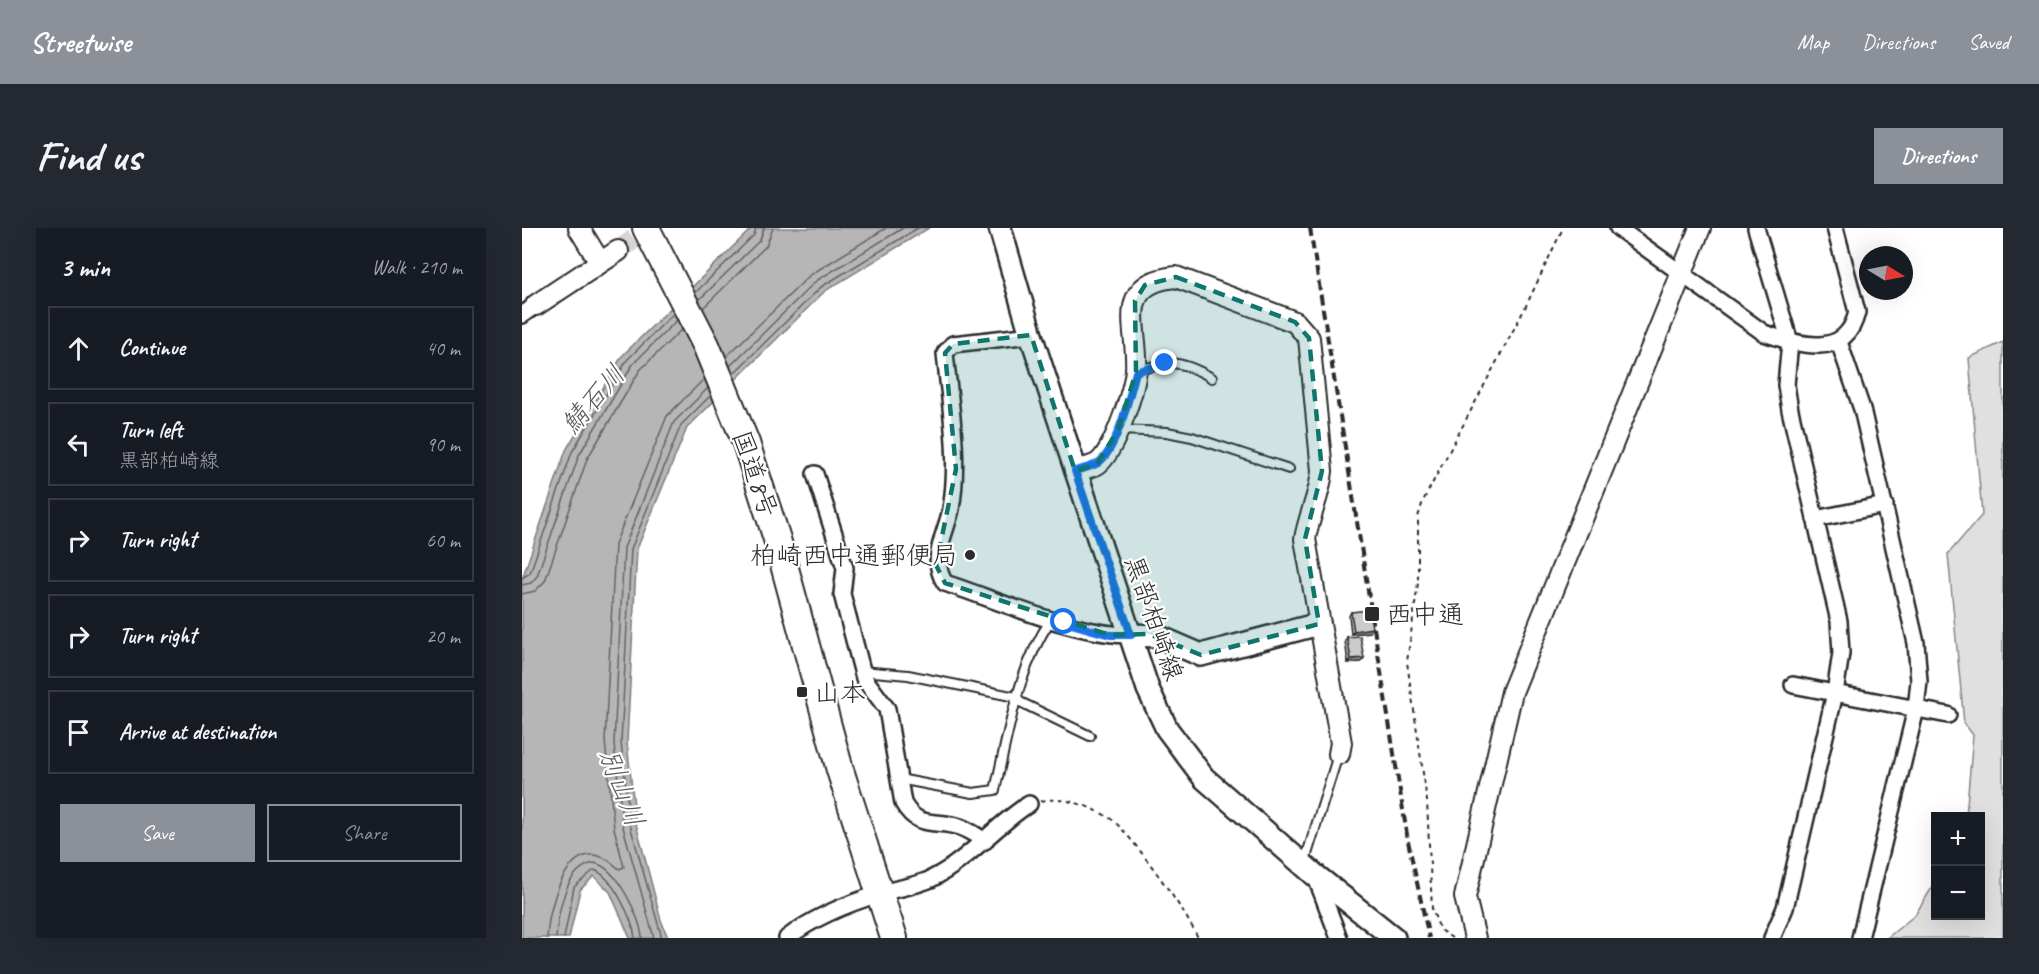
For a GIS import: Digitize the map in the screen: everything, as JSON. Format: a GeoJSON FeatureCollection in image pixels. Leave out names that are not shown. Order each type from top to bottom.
{"type":"FeatureCollection","features":[{"type":"Feature","properties":{"kind":"highway","name":"国道8号"},"geometry":{"type":"LineString","coordinates":[[646,228],[706,345],[746,443],[777,539],[840,770],[894,938]]}},
{"type":"Feature","properties":{"kind":"main road","name":"黒部柏崎線"},"geometry":{"type":"LineString","coordinates":[[1000,228],[1031,335],[1148,689],[1175,741],[1204,778],[1309,870],[1394,938]]}},
{"type":"Feature","properties":{"kind":"main road"},"geometry":{"type":"LineString","coordinates":[[1131,635],[1157,636],[1201,655],[1319,624]]}},
{"type":"Feature","properties":{"kind":"street"},"geometry":{"type":"LineString","coordinates":[[579,228],[599,261]]}},
{"type":"Feature","properties":{"kind":"street"},"geometry":{"type":"LineString","coordinates":[[1619,228],[1764,333],[1790,342],[1825,345],[1839,342],[1854,326],[1857,312],[1835,228]]}},
{"type":"Feature","properties":{"kind":"street"},"geometry":{"type":"LineString","coordinates":[[1475,938],[1465,897],[1512,692],[1700,228]]}},
{"type":"Feature","properties":{"kind":"street"},"geometry":{"type":"LineString","coordinates":[[1756,228],[1790,342],[1786,385],[1839,621],[1841,653],[1835,693],[1785,908],[1772,938]]}},
{"type":"Feature","properties":{"kind":"street"},"geometry":{"type":"LineString","coordinates":[[529,310],[618,250]]}},
{"type":"Feature","properties":{"kind":"street"},"geometry":{"type":"LineString","coordinates":[[1075,471],[1097,464],[1105,457],[1118,430],[1136,372],[1132,312],[1135,301],[1145,285],[1161,278],[1176,277],[1295,322],[1304,329],[1309,338],[1322,471],[1320,492],[1308,522],[1305,539],[1341,743],[1339,754]]}},
{"type":"Feature","properties":{"kind":"street"},"geometry":{"type":"LineString","coordinates":[[1031,335],[953,344],[945,353],[956,469],[951,509],[936,565],[945,583],[1110,635],[1131,635]]}},
{"type":"Feature","properties":{"kind":"street"},"geometry":{"type":"LineString","coordinates":[[1839,342],[1862,409],[1885,505],[1916,643],[1919,681],[1916,709],[1860,938]]}},
{"type":"Feature","properties":{"kind":"street"},"geometry":{"type":"LineString","coordinates":[[815,474],[845,568],[842,594],[864,678],[887,709],[903,803],[910,815],[923,822],[960,827],[985,841]]}},
{"type":"Feature","properties":{"kind":"street"},"geometry":{"type":"LineString","coordinates":[[1815,519],[1885,505]]}},
{"type":"Feature","properties":{"kind":"street"},"geometry":{"type":"LineString","coordinates":[[1793,685],[1948,715]]}},
{"type":"Feature","properties":{"kind":"street"},"geometry":{"type":"LineString","coordinates":[[788,938],[827,913],[880,893],[929,880],[958,863],[1010,816],[1029,804]]}},
{"type":"Feature","properties":{"kind":"street"},"geometry":{"type":"LineString","coordinates":[[1309,870],[1339,938]]}},
{"type":"Feature","properties":{"kind":"lane"},"geometry":{"type":"LineString","coordinates":[[1136,372],[1165,363],[1182,363],[1212,378]]}},
{"type":"Feature","properties":{"kind":"lane"},"geometry":{"type":"LineString","coordinates":[[1118,430],[1167,432],[1192,437],[1289,469]]}},
{"type":"Feature","properties":{"kind":"lane"},"geometry":{"type":"LineString","coordinates":[[899,779],[973,793],[995,790],[1016,697],[1030,652],[1052,618]]}},
{"type":"Feature","properties":{"kind":"lane"},"geometry":{"type":"LineString","coordinates":[[862,671],[928,679],[1016,697],[1020,702],[1090,736]]}},
{"type":"Feature","properties":{"kind":"lane"},"geometry":{"type":"LineString","coordinates":[[1309,870],[1339,754]]}},
{"type":"Feature","properties":{"kind":"path"},"geometry":{"type":"LineString","coordinates":[[1452,938],[1440,930],[1432,909],[1427,801],[1407,663],[1418,584],[1418,517],[1423,501],[1520,317],[1563,228]]}},
{"type":"Feature","properties":{"kind":"path"},"geometry":{"type":"LineString","coordinates":[[1029,804],[1050,800],[1083,804],[1112,820],[1160,878],[1198,938]]}},
{"type":"Feature","properties":{"kind":"highlighted area"},"geometry":{"type":"Polygon","coordinates":[[[1176,277],[1295,322],[1309,338],[1322,471],[1305,539],[1319,624],[1201,655],[1149,634],[1110,635],[945,583],[936,565],[956,469],[945,353],[953,344],[1031,335],[1075,471],[1097,464],[1118,430],[1136,372],[1135,301],[1145,285],[1176,277]]]}},
{"type":"Feature","properties":{"kind":"shaded area"},"geometry":{"type":"Polygon","coordinates":[[[2003,342],[2003,938],[1887,938],[1915,915],[1931,889],[1931,920],[1985,920],[1985,812],[1966,812],[1973,735],[1964,723],[1948,554],[1982,515],[1969,358],[2003,342]]]}},
{"type":"Feature","properties":{"kind":"water","name":"別山川"},"geometry":{"type":"Polygon","coordinates":[[[752,228],[929,228],[825,291],[687,428],[637,549],[627,742],[636,824],[661,920],[668,938],[630,938],[610,892],[594,876],[580,890],[569,938],[522,938],[522,579],[566,450],[622,356],[752,228]]]}},
{"type":"Feature","properties":{"kind":"building"},"geometry":{"type":"Polygon","coordinates":[[[1369,610],[1372,628],[1354,631],[1351,612],[1369,610]]]}},
{"type":"Feature","properties":{"kind":"building"},"geometry":{"type":"Polygon","coordinates":[[[1360,636],[1364,658],[1351,659],[1347,637],[1360,636]]]}},
{"type":"Feature","properties":{"kind":"tunnel"},"geometry":{"type":"LineString","coordinates":[[618,251],[649,228]]}},
{"type":"Feature","properties":{"kind":"railway"},"geometry":{"type":"LineString","coordinates":[[1310,228],[1408,841],[1429,938]]}},
{"type":"Feature","properties":{"kind":"place","name":"柏崎西中通郵便局"},"geometry":{"type":"Point","coordinates":[970,555]}},
{"type":"Feature","properties":{"kind":"place","name":"西中通"},"geometry":{"type":"Point","coordinates":[1372,614]}},
{"type":"Feature","properties":{"kind":"place","name":"山本"},"geometry":{"type":"Point","coordinates":[802,692]}},
{"type":"Feature","properties":{"kind":"route"},"geometry":{"type":"LineString","coordinates":[[1064,622],[1110,635],[1131,635],[1127,629],[1075,471],[1097,464],[1105,457],[1118,430],[1136,372],[1165,363]]}},
{"type":"Feature","properties":{"kind":"water label","name":"鯖石川"},"geometry":{"type":"Point","coordinates":[593,399]}}]}
